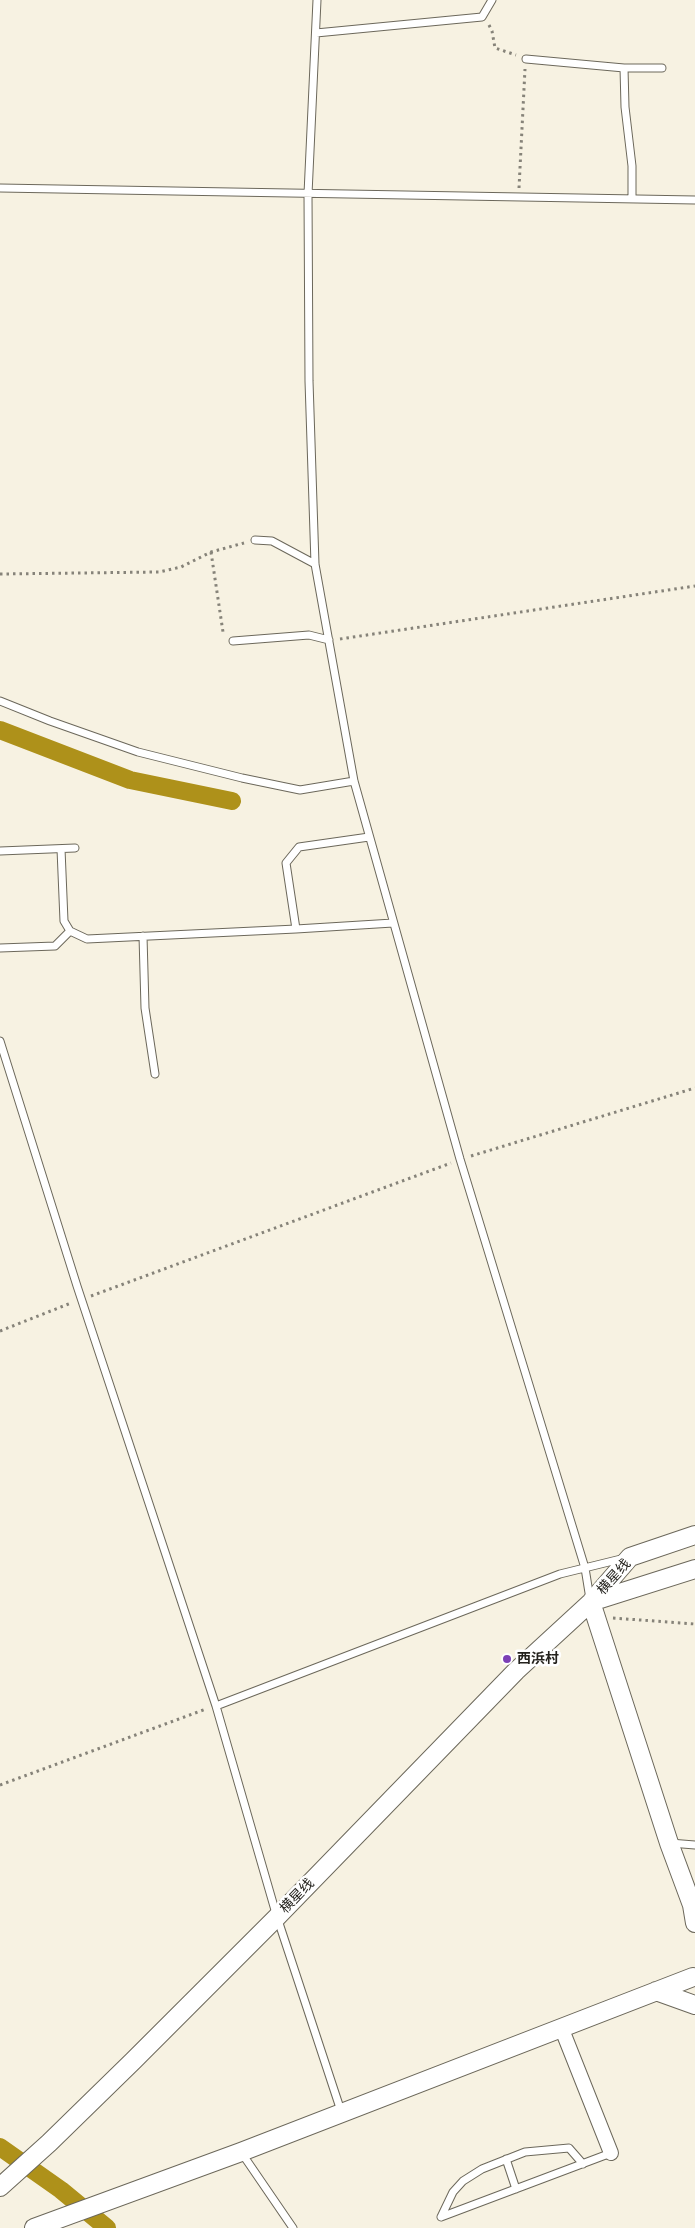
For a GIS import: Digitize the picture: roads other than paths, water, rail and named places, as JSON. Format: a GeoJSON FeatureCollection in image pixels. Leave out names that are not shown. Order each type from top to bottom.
{"type":"FeatureCollection","features":[{"type":"Feature","properties":{"kind":"street","name":"横星线"},"geometry":{"type":"LineString","coordinates":[[2,2186],[49,2143],[277,1916],[516,1671],[593,1609],[630,1557],[695,1535]]}},
{"type":"Feature","properties":{"kind":"street","name":"横星线"},"geometry":{"type":"LineString","coordinates":[[593,1609],[695,1569]]}},
{"type":"Feature","properties":{"kind":"street"},"geometry":{"type":"LineString","coordinates":[[593,1609],[669,1843],[692,1905],[695,1923]]}},
{"type":"Feature","properties":{"kind":"street"},"geometry":{"type":"LineString","coordinates":[[39,2227],[241,2152],[656,1991],[694,1974]]}},
{"type":"Feature","properties":{"kind":"street"},"geometry":{"type":"LineString","coordinates":[[656,1991],[695,2005]]}},
{"type":"Feature","properties":{"kind":"street"},"geometry":{"type":"LineString","coordinates":[[561,2027],[611,2153]]}},
{"type":"Feature","properties":{"kind":"lane"},"geometry":{"type":"LineString","coordinates":[[317,0],[308,194],[309,381],[315,564],[354,781],[460,1159],[585,1568],[593,1609]]}},
{"type":"Feature","properties":{"kind":"lane"},"geometry":{"type":"LineString","coordinates":[[316,33],[482,17],[492,0]]}},
{"type":"Feature","properties":{"kind":"lane"},"geometry":{"type":"LineString","coordinates":[[526,58],[624,68],[662,68]]}},
{"type":"Feature","properties":{"kind":"lane"},"geometry":{"type":"LineString","coordinates":[[624,68],[625,107],[632,166],[632,199]]}},
{"type":"Feature","properties":{"kind":"lane"},"geometry":{"type":"LineString","coordinates":[[0,188],[695,200]]}},
{"type":"Feature","properties":{"kind":"lane"},"geometry":{"type":"LineString","coordinates":[[255,540],[272,541],[315,564]]}},
{"type":"Feature","properties":{"kind":"lane"},"geometry":{"type":"LineString","coordinates":[[233,642],[309,635],[329,640]]}},
{"type":"Feature","properties":{"kind":"lane"},"geometry":{"type":"LineString","coordinates":[[0,701],[138,752],[242,778],[300,790],[354,781]]}},
{"type":"Feature","properties":{"kind":"lane"},"geometry":{"type":"LineString","coordinates":[[296,930],[286,863],[298,847],[369,837]]}},
{"type":"Feature","properties":{"kind":"lane"},"geometry":{"type":"LineString","coordinates":[[0,851],[75,848]]}},
{"type":"Feature","properties":{"kind":"lane"},"geometry":{"type":"LineString","coordinates":[[61,849],[64,921],[70,931],[87,939],[296,930],[393,923]]}},
{"type":"Feature","properties":{"kind":"lane"},"geometry":{"type":"LineString","coordinates":[[0,948],[55,946],[70,931]]}},
{"type":"Feature","properties":{"kind":"lane"},"geometry":{"type":"LineString","coordinates":[[143,936],[145,1008],[155,1074]]}},
{"type":"Feature","properties":{"kind":"lane"},"geometry":{"type":"LineString","coordinates":[[0,1041],[81,1299],[216,1706],[277,1916],[342,2112]]}},
{"type":"Feature","properties":{"kind":"lane"},"geometry":{"type":"LineString","coordinates":[[216,1706],[560,1574],[630,1557]]}},
{"type":"Feature","properties":{"kind":"lane"},"geometry":{"type":"LineString","coordinates":[[669,1843],[695,1845]]}},
{"type":"Feature","properties":{"kind":"lane"},"geometry":{"type":"LineString","coordinates":[[583,2164],[569,2148],[525,2152],[506,2159],[482,2169],[463,2181],[453,2192],[441,2217],[583,2164],[611,2153]]}},
{"type":"Feature","properties":{"kind":"lane"},"geometry":{"type":"LineString","coordinates":[[241,2152],[293,2228]]}},
{"type":"Feature","properties":{"kind":"lane"},"geometry":{"type":"LineString","coordinates":[[506,2159],[516,2189]]}},
{"type":"Feature","properties":{"kind":"waterway"},"geometry":{"type":"LineString","coordinates":[[0,730],[130,780],[232,801]]}},
{"type":"Feature","properties":{"kind":"waterway"},"geometry":{"type":"LineString","coordinates":[[0,2147],[61,2190],[107,2228]]}},
{"type":"Feature","properties":{"kind":"place","name":"西浜村"},"geometry":{"type":"Point","coordinates":[507,1659]}}]}
